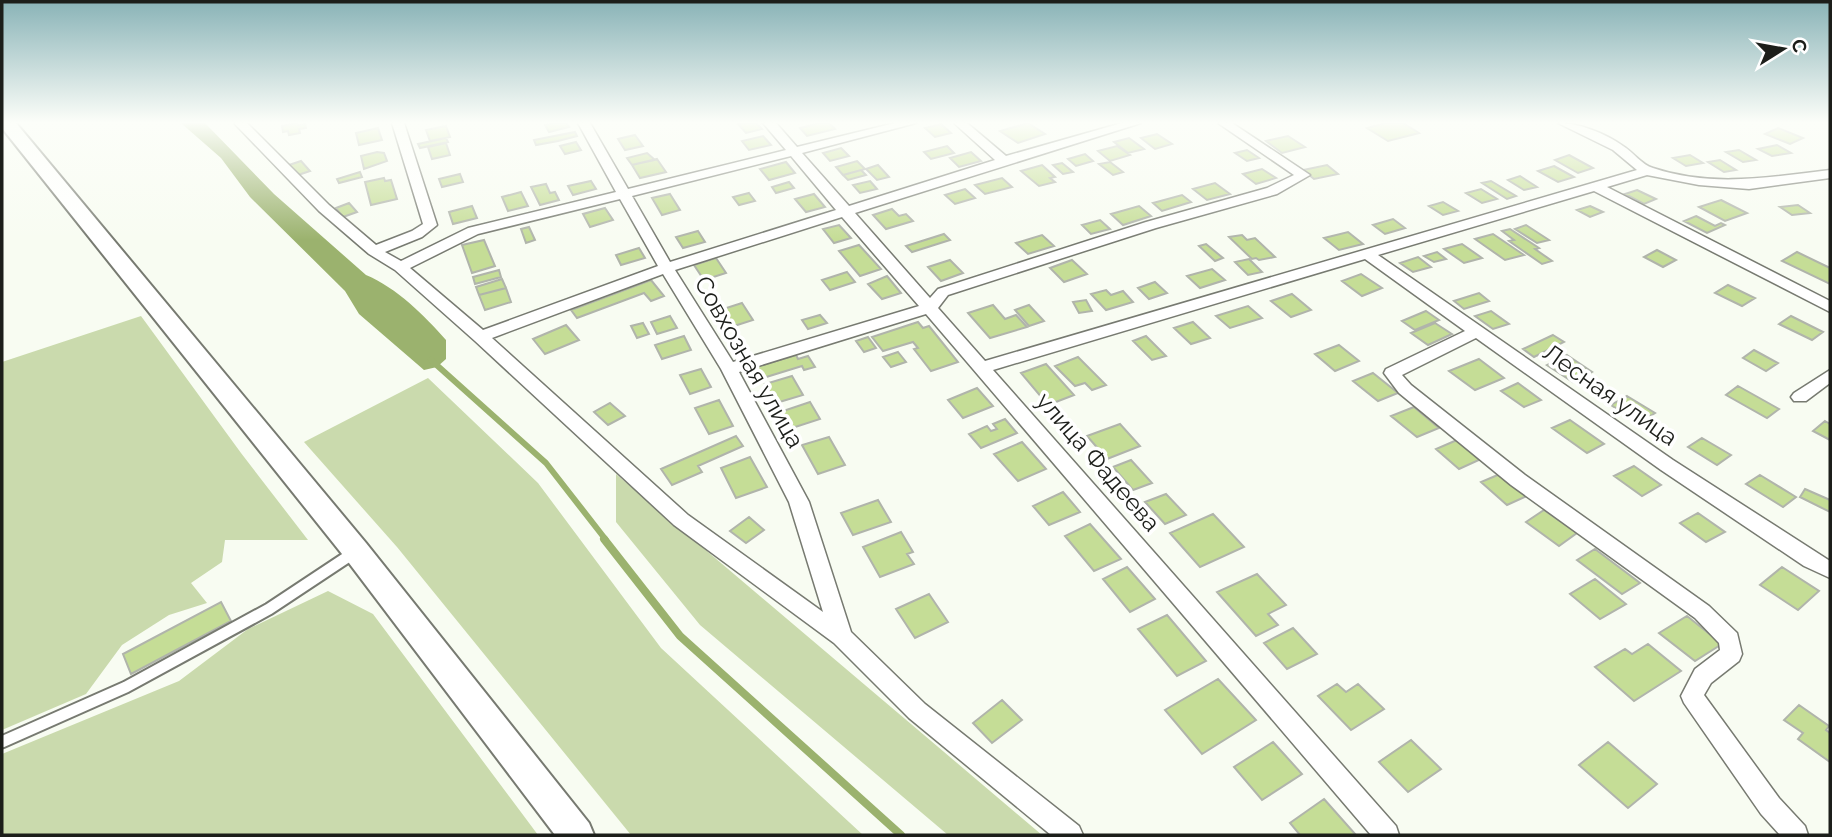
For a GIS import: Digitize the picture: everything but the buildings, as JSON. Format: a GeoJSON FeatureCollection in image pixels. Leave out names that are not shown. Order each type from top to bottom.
{"type":"FeatureCollection","features":[{"type":"Feature","properties":{"kind":"main road"},"geometry":{"type":"LineString","coordinates":[[39,162],[356,551],[577,835]]}},
{"type":"Feature","properties":{"kind":"street"},"geometry":{"type":"LineString","coordinates":[[279,162],[324,208],[374,251],[400,267],[481,337],[681,520],[842,637],[917,711],[1070,835]]}},
{"type":"Feature","properties":{"kind":"street"},"geometry":{"type":"LineString","coordinates":[[374,251],[417,234],[430,225],[410,162]]}},
{"type":"Feature","properties":{"kind":"street","name":"Совхозная улица"},"geometry":{"type":"LineString","coordinates":[[606,162],[666,268],[729,369],[799,502],[842,637]]}},
{"type":"Feature","properties":{"kind":"street"},"geometry":{"type":"LineString","coordinates":[[400,267],[473,231],[752,162]]}},
{"type":"Feature","properties":{"kind":"street","name":"улица Фадеева"},"geometry":{"type":"LineString","coordinates":[[803,162],[1387,835]]}},
{"type":"Feature","properties":{"kind":"street"},"geometry":{"type":"LineString","coordinates":[[481,337],[666,268],[1000,162]]}},
{"type":"Feature","properties":{"kind":"street"},"geometry":{"type":"LineString","coordinates":[[729,369],[930,308],[943,292],[1151,225],[1272,191],[1303,175],[1283,162]]}},
{"type":"Feature","properties":{"kind":"street"},"geometry":{"type":"LineString","coordinates":[[1635,162],[1647,171],[1699,181],[1749,185],[1830,174]]}},
{"type":"Feature","properties":{"kind":"street"},"geometry":{"type":"LineString","coordinates":[[983,367],[1647,171]]}},
{"type":"Feature","properties":{"kind":"street"},"geometry":{"type":"LineString","coordinates":[[1596,187],[1830,307]]}},
{"type":"Feature","properties":{"kind":"street","name":"Лесная улица"},"geometry":{"type":"LineString","coordinates":[[1367,254],[1667,465],[1830,570]]}},
{"type":"Feature","properties":{"kind":"street"},"geometry":{"type":"LineString","coordinates":[[1475,332],[1392,373],[1405,389],[1451,428],[1529,488],[1702,612],[1728,639],[1731,654],[1703,676],[1692,696],[1770,806],[1796,835]]}},
{"type":"Feature","properties":{"kind":"street"},"geometry":{"type":"LineString","coordinates":[[1800,397],[1830,375]]}},
{"type":"Feature","properties":{"kind":"lane"},"geometry":{"type":"LineString","coordinates":[[2,742],[126,687],[269,609],[356,551]]}},
{"type":"Feature","properties":{"kind":"shaded area"},"geometry":{"type":"Polygon","coordinates":[[[224,162],[243,162],[274,194],[366,275],[409,303],[446,340],[446,359],[437,367],[424,370],[359,314],[345,291],[250,197],[224,162]]]}},
{"type":"Feature","properties":{"kind":"shaded area"},"geometry":{"type":"Polygon","coordinates":[[[141,316],[308,540],[225,540],[222,562],[191,583],[207,603],[169,615],[122,645],[86,694],[2,730],[2,362],[141,316]]]}},
{"type":"Feature","properties":{"kind":"shaded area"},"geometry":{"type":"Polygon","coordinates":[[[428,378],[538,483],[661,648],[863,835],[631,835],[397,547],[304,442],[428,378]]]}},
{"type":"Feature","properties":{"kind":"shaded area"},"geometry":{"type":"Polygon","coordinates":[[[616,474],[1042,835],[948,835],[700,625],[616,522],[616,474]]]}},
{"type":"Feature","properties":{"kind":"shaded area"},"geometry":{"type":"Polygon","coordinates":[[[328,591],[373,614],[538,835],[2,835],[2,754],[179,681],[248,629],[328,591]]]}},
{"type":"Feature","properties":{"kind":"waterway"},"geometry":{"type":"LineString","coordinates":[[431,360],[546,463],[606,540]]}},
{"type":"Feature","properties":{"kind":"waterway"},"geometry":{"type":"LineString","coordinates":[[604,539],[680,636],[901,835]]}}]}
